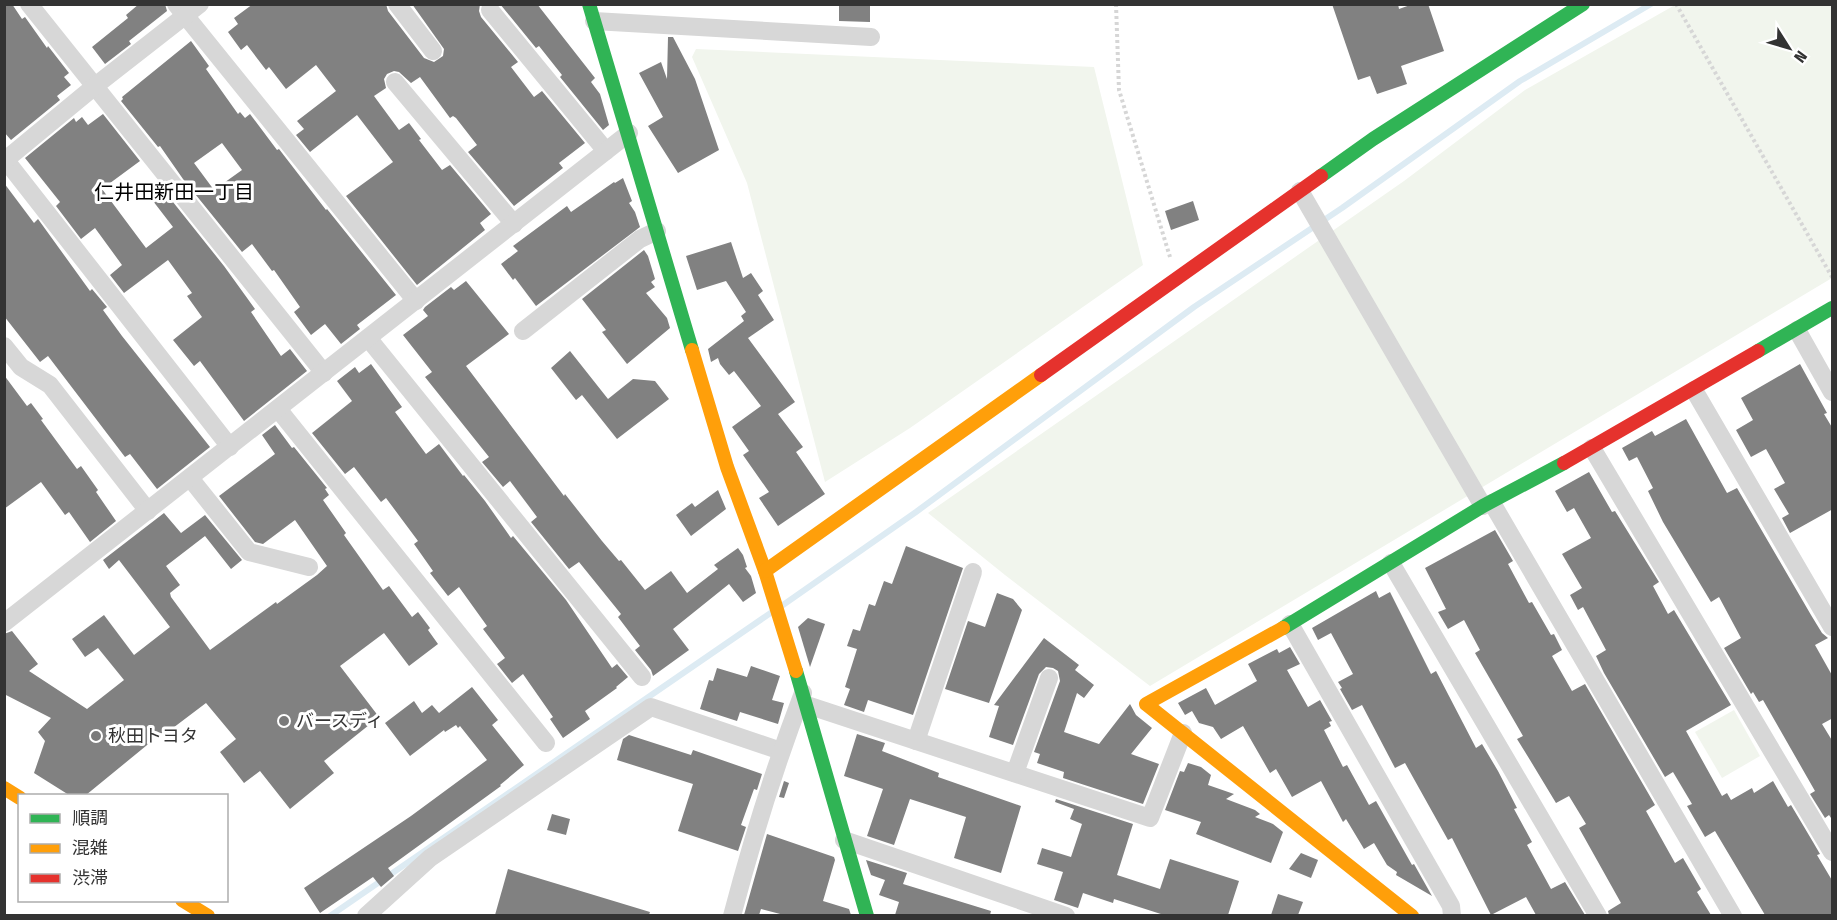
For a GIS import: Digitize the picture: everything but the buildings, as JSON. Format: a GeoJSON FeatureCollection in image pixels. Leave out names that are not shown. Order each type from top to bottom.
{"type":"FeatureCollection","features":[{"type":"Feature","properties":{"kind":"main road"},"geometry":{"type":"LineString","coordinates":[[765,571],[1373,139],[1582,4]]}},
{"type":"Feature","properties":{"kind":"main road"},"geometry":{"type":"LineString","coordinates":[[592,13],[727,467],[765,571],[805,699],[867,915]]}},
{"type":"Feature","properties":{"kind":"main road"},"geometry":{"type":"LineString","coordinates":[[1412,915],[1146,704],[1290,624],[1488,505],[1694,390],[1833,308]]}},
{"type":"Feature","properties":{"kind":"main road"},"geometry":{"type":"LineString","coordinates":[[4,788],[18,797]]}},
{"type":"Feature","properties":{"kind":"main road"},"geometry":{"type":"LineString","coordinates":[[185,902],[208,915]]}},
{"type":"Feature","properties":{"kind":"street"},"geometry":{"type":"LineString","coordinates":[[29,4],[324,373]]}},
{"type":"Feature","properties":{"kind":"street"},"geometry":{"type":"LineString","coordinates":[[200,4],[181,10],[95,86],[5,160],[230,447]]}},
{"type":"Feature","properties":{"kind":"street"},"geometry":{"type":"LineString","coordinates":[[397,4],[433,51]]}},
{"type":"Feature","properties":{"kind":"street"},"geometry":{"type":"LineString","coordinates":[[181,10],[416,301]]}},
{"type":"Feature","properties":{"kind":"street"},"geometry":{"type":"LineString","coordinates":[[490,10],[606,152]]}},
{"type":"Feature","properties":{"kind":"street"},"geometry":{"type":"LineString","coordinates":[[592,13],[871,37]]}},
{"type":"Feature","properties":{"kind":"street"},"geometry":{"type":"LineString","coordinates":[[395,82],[514,224]]}},
{"type":"Feature","properties":{"kind":"street"},"geometry":{"type":"LineString","coordinates":[[4,623],[629,134]]}},
{"type":"Feature","properties":{"kind":"street"},"geometry":{"type":"LineString","coordinates":[[1300,191],[1733,915]]}},
{"type":"Feature","properties":{"kind":"street"},"geometry":{"type":"LineString","coordinates":[[523,331],[640,239],[657,231]]}},
{"type":"Feature","properties":{"kind":"street"},"geometry":{"type":"LineString","coordinates":[[1797,330],[1833,392]]}},
{"type":"Feature","properties":{"kind":"street"},"geometry":{"type":"LineString","coordinates":[[368,338],[642,677]]}},
{"type":"Feature","properties":{"kind":"street"},"geometry":{"type":"LineString","coordinates":[[4,346],[21,367],[50,385],[148,511]]}},
{"type":"Feature","properties":{"kind":"street"},"geometry":{"type":"LineString","coordinates":[[1694,390],[1833,627]]}},
{"type":"Feature","properties":{"kind":"street"},"geometry":{"type":"LineString","coordinates":[[278,409],[546,743]]}},
{"type":"Feature","properties":{"kind":"street"},"geometry":{"type":"LineString","coordinates":[[1592,448],[1833,852]]}},
{"type":"Feature","properties":{"kind":"street"},"geometry":{"type":"LineString","coordinates":[[190,478],[249,552],[309,567]]}},
{"type":"Feature","properties":{"kind":"street"},"geometry":{"type":"LineString","coordinates":[[1390,563],[1598,915]]}},
{"type":"Feature","properties":{"kind":"street"},"geometry":{"type":"LineString","coordinates":[[916,741],[973,572]]}},
{"type":"Feature","properties":{"kind":"street"},"geometry":{"type":"LineString","coordinates":[[1290,624],[1451,906],[1452,915]]}},
{"type":"Feature","properties":{"kind":"street"},"geometry":{"type":"LineString","coordinates":[[1015,773],[1049,678]]}},
{"type":"Feature","properties":{"kind":"street"},"geometry":{"type":"LineString","coordinates":[[732,915],[781,751],[805,699],[916,741],[1150,818],[1183,733]]}},
{"type":"Feature","properties":{"kind":"street"},"geometry":{"type":"LineString","coordinates":[[366,915],[430,858],[651,707],[781,751]]}},
{"type":"Feature","properties":{"kind":"street"},"geometry":{"type":"LineString","coordinates":[[844,840],[1066,915]]}},
{"type":"Feature","properties":{"kind":"path"},"geometry":{"type":"LineString","coordinates":[[1116,4],[1119,90],[1176,278]]}},
{"type":"Feature","properties":{"kind":"path"},"geometry":{"type":"LineString","coordinates":[[1676,5],[1833,277]]}},
{"type":"Feature","properties":{"kind":"shaded area"},"geometry":{"type":"Polygon","coordinates":[[[1675,5],[1832,5],[1832,278],[1150,686],[928,513],[1404,181],[1525,90],[1675,5]]]}},
{"type":"Feature","properties":{"kind":"shaded area"},"geometry":{"type":"Polygon","coordinates":[[[696,49],[1094,67],[1143,265],[910,428],[825,482],[747,183],[692,57],[696,49]]]}},
{"type":"Feature","properties":{"kind":"shaded area"},"geometry":{"type":"Polygon","coordinates":[[[1734,710],[1760,756],[1722,778],[1695,732],[1734,710]]]}},
{"type":"Feature","properties":{"kind":"waterway"},"geometry":{"type":"LineString","coordinates":[[783,605],[916,512],[1194,307],[1342,208],[1520,81],[1651,4]]}},
{"type":"Feature","properties":{"kind":"waterway"},"geometry":{"type":"LineString","coordinates":[[330,916],[772,612]]}},
{"type":"Feature","properties":{"kind":"traffic: fast"},"geometry":{"type":"LineString","coordinates":[[589,4],[692,350]]}},
{"type":"Feature","properties":{"kind":"traffic: fast"},"geometry":{"type":"LineString","coordinates":[[1321,176],[1373,139],[1583,4]]}},
{"type":"Feature","properties":{"kind":"traffic: fast"},"geometry":{"type":"LineString","coordinates":[[1758,351],[1832,308]]}},
{"type":"Feature","properties":{"kind":"traffic: fast"},"geometry":{"type":"LineString","coordinates":[[1283,628],[1483,506],[1564,463]]}},
{"type":"Feature","properties":{"kind":"traffic: fast"},"geometry":{"type":"LineString","coordinates":[[796,671],[867,916]]}},
{"type":"Feature","properties":{"kind":"traffic: slow"},"geometry":{"type":"LineString","coordinates":[[692,350],[727,467],[765,571],[796,671]]}},
{"type":"Feature","properties":{"kind":"traffic: slow"},"geometry":{"type":"LineString","coordinates":[[765,571],[1041,375]]}},
{"type":"Feature","properties":{"kind":"traffic: slow"},"geometry":{"type":"LineString","coordinates":[[1283,628],[1146,704],[1412,916]]}},
{"type":"Feature","properties":{"kind":"traffic: slow"},"geometry":{"type":"LineString","coordinates":[[4,788],[18,797]]}},
{"type":"Feature","properties":{"kind":"traffic: slow"},"geometry":{"type":"LineString","coordinates":[[185,902],[208,916]]}},
{"type":"Feature","properties":{"kind":"traffic: jam"},"geometry":{"type":"LineString","coordinates":[[1041,375],[1321,176]]}},
{"type":"Feature","properties":{"kind":"traffic: jam"},"geometry":{"type":"LineString","coordinates":[[1564,463],[1758,351]]}},
{"type":"Feature","properties":{"kind":"place","name":"バースディ"},"geometry":{"type":"Point","coordinates":[284,721]}},
{"type":"Feature","properties":{"kind":"place","name":"秋田トヨタ"},"geometry":{"type":"Point","coordinates":[96,736]}},
{"type":"Feature","properties":{"kind":"district","name":"仁井田新田一丁目"},"geometry":{"type":"Point","coordinates":[174,192]}}]}
